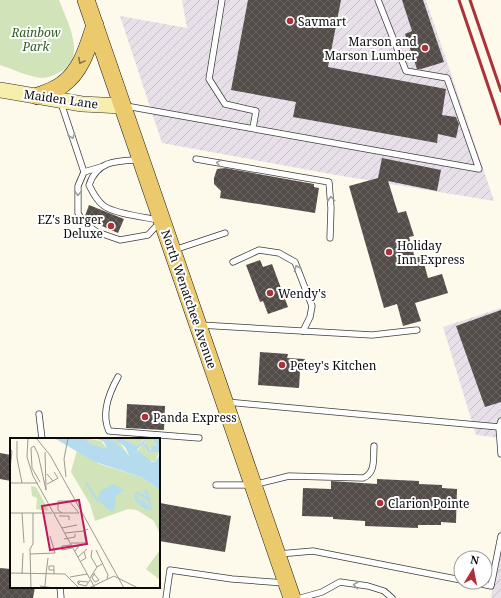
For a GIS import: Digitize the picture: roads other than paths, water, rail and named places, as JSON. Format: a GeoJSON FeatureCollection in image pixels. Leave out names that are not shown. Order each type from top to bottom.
{"type":"FeatureCollection","features":[{"type":"Feature","properties":{"kind":"main road","name":"North Wenatchee Avenue"},"geometry":{"type":"LineString","coordinates":[[86,0],[289,591]]}},
{"type":"Feature","properties":{"kind":"main road"},"geometry":{"type":"LineString","coordinates":[[38,96],[63,84],[71,76],[87,51],[95,25]]}},
{"type":"Feature","properties":{"kind":"main road","name":"Maiden Lane"},"geometry":{"type":"LineString","coordinates":[[0,90],[82,104],[122,106]]}},
{"type":"Feature","properties":{"kind":"lane"},"geometry":{"type":"LineString","coordinates":[[222,0],[209,79],[225,104],[256,111],[253,128]]}},
{"type":"Feature","properties":{"kind":"lane"},"geometry":{"type":"LineString","coordinates":[[122,106],[479,169],[447,78],[406,71],[378,0]]}},
{"type":"Feature","properties":{"kind":"lane"},"geometry":{"type":"LineString","coordinates":[[60,100],[84,172],[78,186],[78,213],[83,222],[97,232],[120,240],[148,235],[162,220]]}},
{"type":"Feature","properties":{"kind":"lane"},"geometry":{"type":"LineString","coordinates":[[196,159],[329,182],[331,208],[330,238]]}},
{"type":"Feature","properties":{"kind":"lane"},"geometry":{"type":"LineString","coordinates":[[84,172],[120,161],[141,160]]}},
{"type":"Feature","properties":{"kind":"lane"},"geometry":{"type":"LineString","coordinates":[[100,167],[93,174],[89,185],[95,196],[104,206],[133,215],[162,220]]}},
{"type":"Feature","properties":{"kind":"lane"},"geometry":{"type":"LineString","coordinates":[[172,250],[225,233]]}},
{"type":"Feature","properties":{"kind":"lane"},"geometry":{"type":"LineString","coordinates":[[233,262],[259,250],[279,253],[295,262],[312,306],[310,317],[303,331]]}},
{"type":"Feature","properties":{"kind":"lane"},"geometry":{"type":"LineString","coordinates":[[198,325],[372,335],[417,330]]}},
{"type":"Feature","properties":{"kind":"lane"},"geometry":{"type":"LineString","coordinates":[[118,377],[110,390],[104,422],[108,432],[199,438]]}},
{"type":"Feature","properties":{"kind":"lane"},"geometry":{"type":"LineString","coordinates":[[224,402],[499,427]]}},
{"type":"Feature","properties":{"kind":"lane"},"geometry":{"type":"LineString","coordinates":[[39,414],[42,438]]}},
{"type":"Feature","properties":{"kind":"lane"},"geometry":{"type":"LineString","coordinates":[[501,421],[499,427],[501,454]]}},
{"type":"Feature","properties":{"kind":"lane"},"geometry":{"type":"LineString","coordinates":[[216,485],[253,484],[288,476],[362,478],[368,476],[373,469],[374,446]]}},
{"type":"Feature","properties":{"kind":"lane"},"geometry":{"type":"LineString","coordinates":[[493,576],[501,536]]}},
{"type":"Feature","properties":{"kind":"lane"},"geometry":{"type":"LineString","coordinates":[[277,554],[313,551],[453,578]]}},
{"type":"Feature","properties":{"kind":"lane"},"geometry":{"type":"LineString","coordinates":[[166,598],[170,570],[232,579],[289,591]]}},
{"type":"Feature","properties":{"kind":"lane"},"geometry":{"type":"LineString","coordinates":[[301,598],[322,592],[340,582],[368,586],[384,592],[392,598]]}},
{"type":"Feature","properties":{"kind":"lane"},"geometry":{"type":"LineString","coordinates":[[60,588],[61,598]]}},
{"type":"Feature","properties":{"kind":"railway"},"geometry":{"type":"LineString","coordinates":[[459,0],[501,124]]}},
{"type":"Feature","properties":{"kind":"railway"},"geometry":{"type":"LineString","coordinates":[[470,0],[501,91]]}},
{"type":"Feature","properties":{"kind":"place","name":"Savmart"},"geometry":{"type":"Point","coordinates":[290,21]}},
{"type":"Feature","properties":{"kind":"place","name":"Marson and Marson Lumber"},"geometry":{"type":"Point","coordinates":[425,48]}},
{"type":"Feature","properties":{"kind":"place","name":"EZ's Burger Deluxe"},"geometry":{"type":"Point","coordinates":[111,226]}},
{"type":"Feature","properties":{"kind":"place","name":"Holiday Inn Express"},"geometry":{"type":"Point","coordinates":[389,252]}},
{"type":"Feature","properties":{"kind":"place","name":"Wendy's"},"geometry":{"type":"Point","coordinates":[270,293]}},
{"type":"Feature","properties":{"kind":"place","name":"Petey's Kitchen"},"geometry":{"type":"Point","coordinates":[282,365]}},
{"type":"Feature","properties":{"kind":"place","name":"Panda Express"},"geometry":{"type":"Point","coordinates":[145,417]}},
{"type":"Feature","properties":{"kind":"place","name":"Clarion Pointe"},"geometry":{"type":"Point","coordinates":[380,503]}},
{"type":"Feature","properties":{"kind":"park label","name":"Rainbow Park"},"geometry":{"type":"Point","coordinates":[36,39]}}]}
